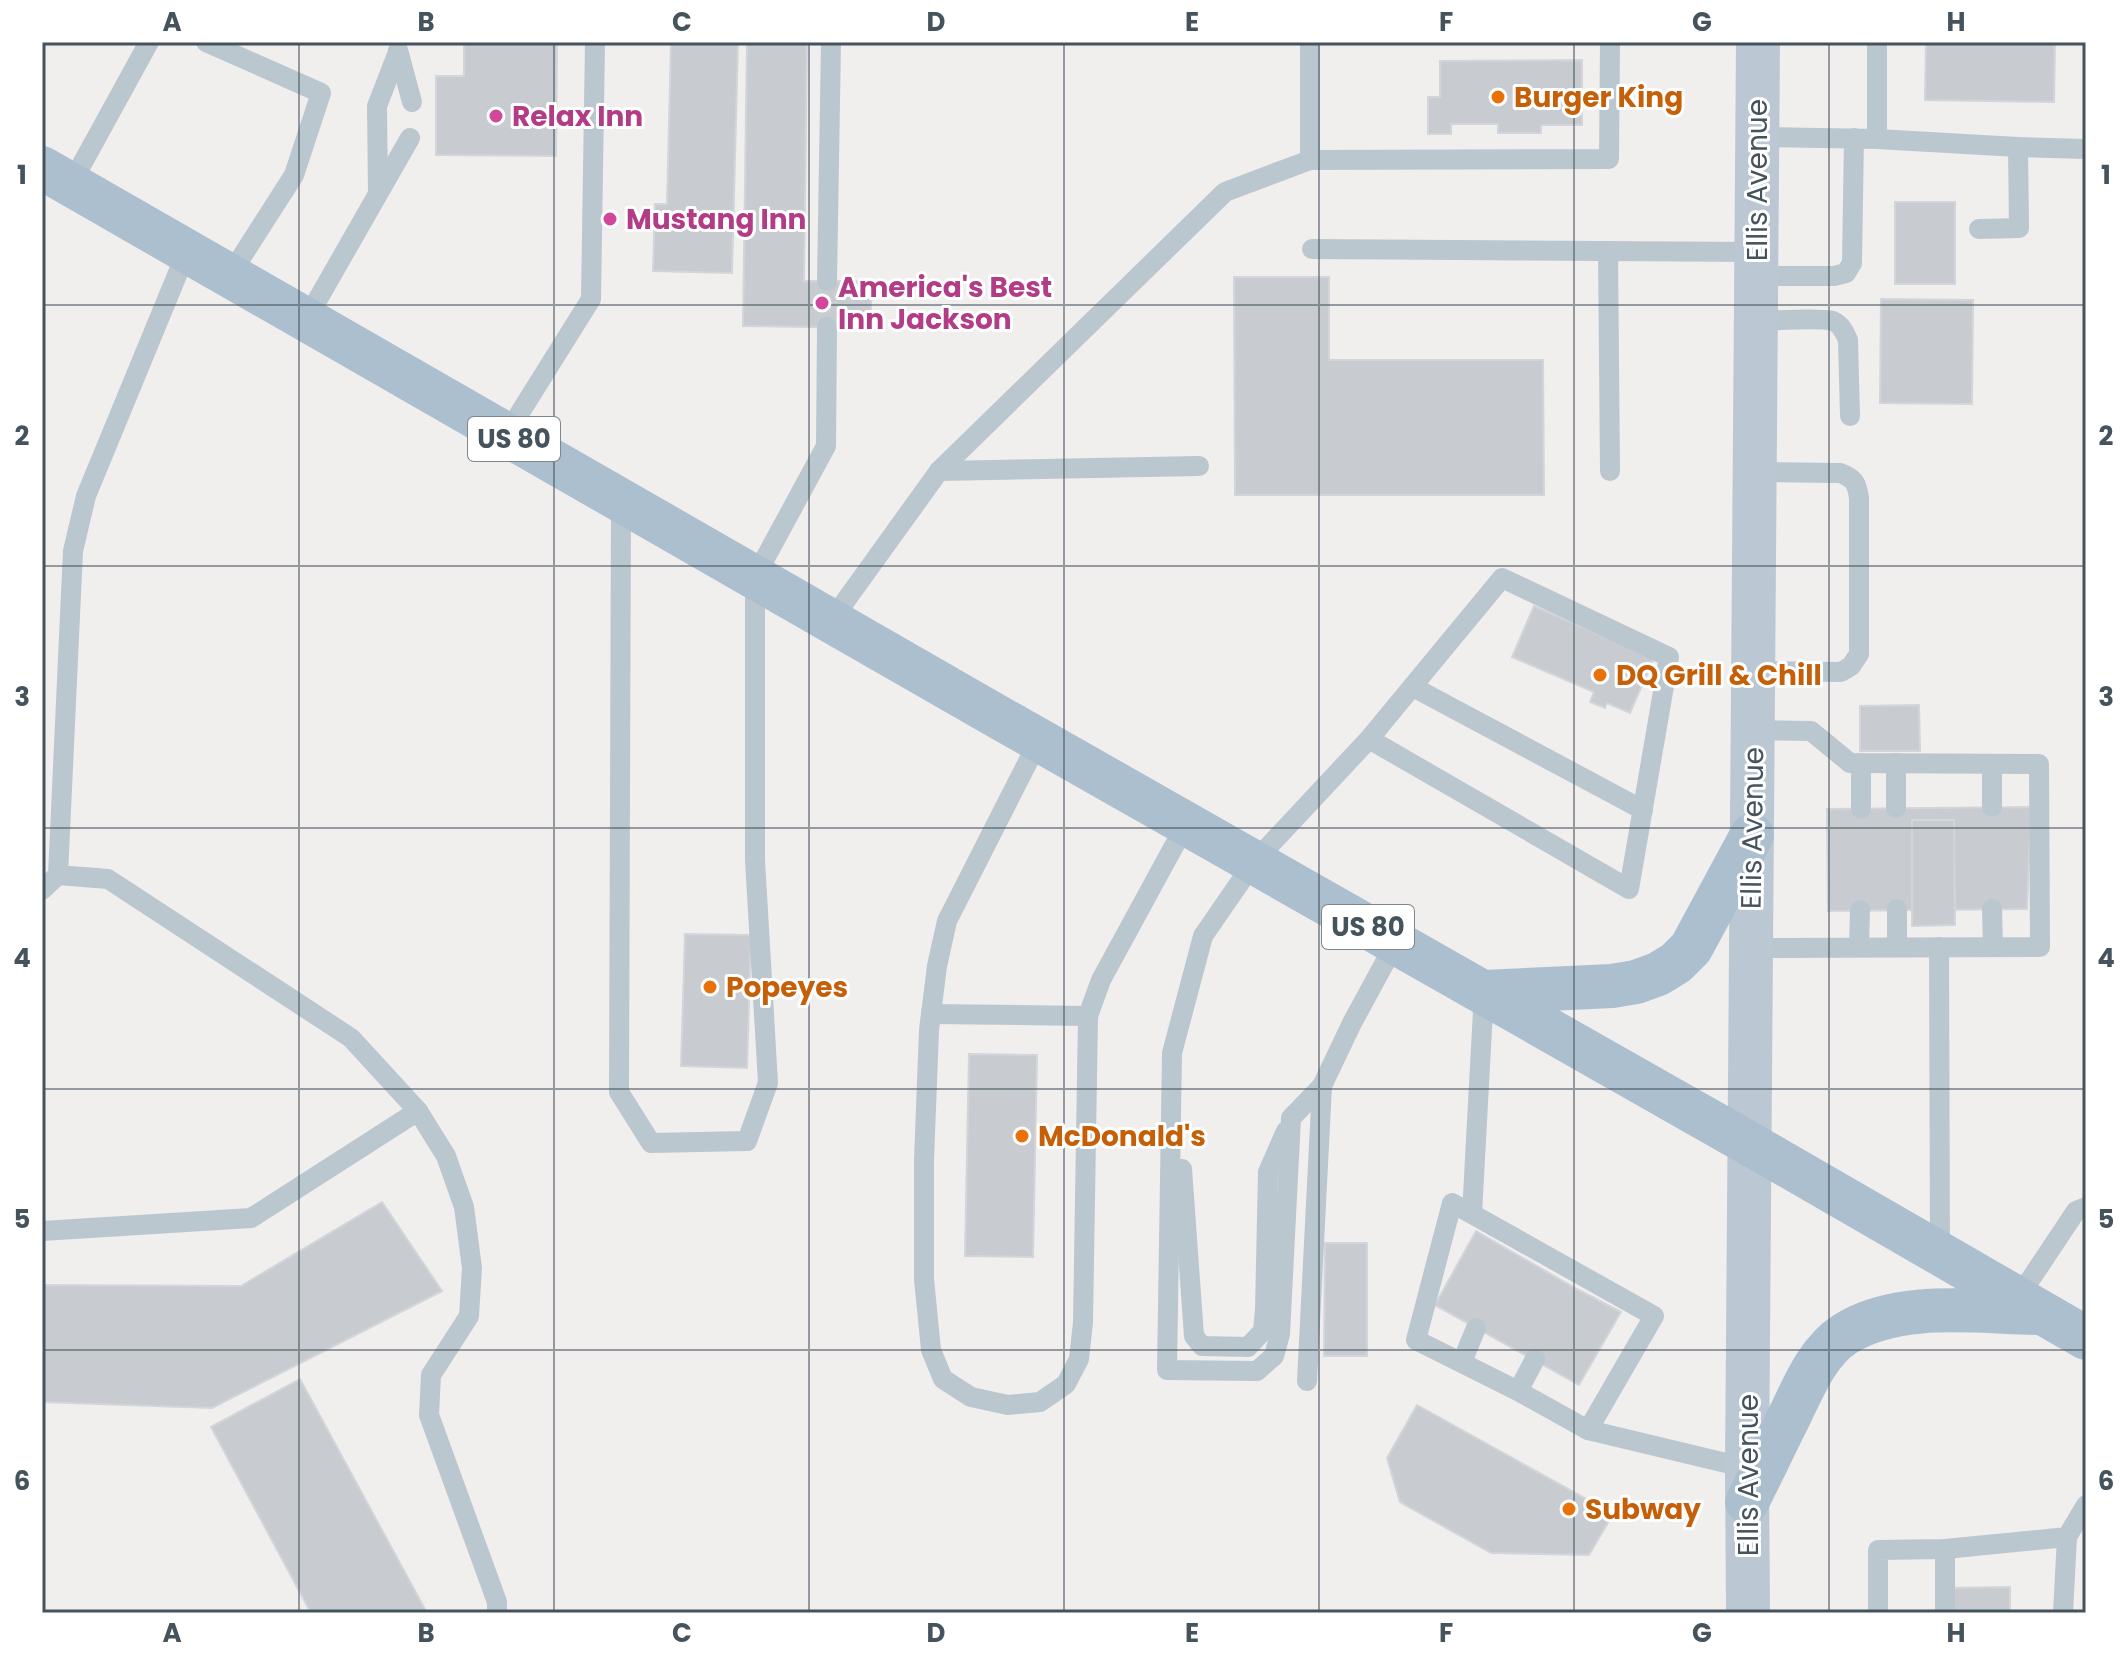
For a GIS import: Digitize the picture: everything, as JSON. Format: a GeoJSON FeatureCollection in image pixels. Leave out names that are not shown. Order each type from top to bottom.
{"type":"FeatureCollection","features":[{"type":"Feature","properties":{"kind":"main road","name":"Ellis Avenue"},"geometry":{"type":"LineString","coordinates":[[1748,1613],[1758,42]]}},
{"type":"Feature","properties":{"kind":"main road","name":"US 80"},"geometry":{"type":"LineString","coordinates":[[56,176],[2086,1338]]}},
{"type":"Feature","properties":{"kind":"main road"},"geometry":{"type":"LineString","coordinates":[[1484,992],[1612,986],[1658,974],[1676,963],[1691,948],[1752,835]]}},
{"type":"Feature","properties":{"kind":"main road"},"geometry":{"type":"LineString","coordinates":[[1747,1485],[1810,1375],[1844,1334],[1870,1322],[1901,1314],[2031,1306]]}},
{"type":"Feature","properties":{"kind":"lane"},"geometry":{"type":"LineString","coordinates":[[56,176],[149,42]]}},
{"type":"Feature","properties":{"kind":"lane"},"geometry":{"type":"LineString","coordinates":[[206,42],[321,93],[294,175],[230,275]]}},
{"type":"Feature","properties":{"kind":"lane"},"geometry":{"type":"LineString","coordinates":[[506,435],[591,299],[595,42]]}},
{"type":"Feature","properties":{"kind":"lane"},"geometry":{"type":"LineString","coordinates":[[827,281],[831,42]]}},
{"type":"Feature","properties":{"kind":"lane"},"geometry":{"type":"LineString","coordinates":[[1310,42],[1310,160]]}},
{"type":"Feature","properties":{"kind":"lane"},"geometry":{"type":"LineString","coordinates":[[831,621],[939,471],[1225,192],[1310,160],[1609,159],[1610,42]]}},
{"type":"Feature","properties":{"kind":"lane"},"geometry":{"type":"LineString","coordinates":[[1877,42],[1877,139]]}},
{"type":"Feature","properties":{"kind":"lane"},"geometry":{"type":"LineString","coordinates":[[398,47],[412,102]]}},
{"type":"Feature","properties":{"kind":"lane"},"geometry":{"type":"LineString","coordinates":[[378,192],[377,106],[398,47]]}},
{"type":"Feature","properties":{"kind":"lane"},"geometry":{"type":"LineString","coordinates":[[1758,137],[1854,138],[2086,149]]}},
{"type":"Feature","properties":{"kind":"lane"},"geometry":{"type":"LineString","coordinates":[[306,320],[410,138]]}},
{"type":"Feature","properties":{"kind":"lane"},"geometry":{"type":"LineString","coordinates":[[1312,249],[1608,251],[1757,264],[1834,276],[1846,273],[1852,263],[1854,138]]}},
{"type":"Feature","properties":{"kind":"lane"},"geometry":{"type":"LineString","coordinates":[[1979,229],[2019,228],[2018,147]]}},
{"type":"Feature","properties":{"kind":"lane"},"geometry":{"type":"LineString","coordinates":[[42,890],[58,875],[73,551],[86,496],[187,251]]}},
{"type":"Feature","properties":{"kind":"lane"},"geometry":{"type":"LineString","coordinates":[[1608,251],[1610,471]]}},
{"type":"Feature","properties":{"kind":"lane"},"geometry":{"type":"LineString","coordinates":[[1756,321],[1835,322],[1848,340],[1850,416]]}},
{"type":"Feature","properties":{"kind":"lane"},"geometry":{"type":"LineString","coordinates":[[621,501],[619,1092],[651,1143],[747,1141],[768,1083],[755,860],[755,577],[826,446],[827,327]]}},
{"type":"Feature","properties":{"kind":"lane"},"geometry":{"type":"LineString","coordinates":[[939,471],[1199,466]]}},
{"type":"Feature","properties":{"kind":"lane"},"geometry":{"type":"LineString","coordinates":[[1753,671],[1841,672],[1851,666],[1859,654],[1857,485],[1852,477],[1840,473],[1755,472]]}},
{"type":"Feature","properties":{"kind":"lane"},"geometry":{"type":"LineString","coordinates":[[1291,1118],[1280,1334],[1274,1356],[1257,1371],[1167,1370],[1172,1053],[1203,936],[1254,862],[1369,739],[1502,578],[1669,657],[1629,889],[1369,739]]}},
{"type":"Feature","properties":{"kind":"lane"},"geometry":{"type":"LineString","coordinates":[[1413,687],[1643,810]]}},
{"type":"Feature","properties":{"kind":"lane"},"geometry":{"type":"LineString","coordinates":[[1751,948],[2040,947],[2039,764],[1850,763],[1811,731],[1753,730]]}},
{"type":"Feature","properties":{"kind":"lane"},"geometry":{"type":"LineString","coordinates":[[1039,740],[947,921],[931,1014],[924,1160],[924,1279],[931,1350],[943,1379],[971,1397],[1008,1405],[1040,1402],[1066,1384],[1079,1359],[1083,1322],[1088,1016],[1101,980],[1186,824]]}},
{"type":"Feature","properties":{"kind":"lane"},"geometry":{"type":"LineString","coordinates":[[1861,763],[1861,809]]}},
{"type":"Feature","properties":{"kind":"lane"},"geometry":{"type":"LineString","coordinates":[[1896,763],[1896,808]]}},
{"type":"Feature","properties":{"kind":"lane"},"geometry":{"type":"LineString","coordinates":[[1992,764],[1992,807]]}},
{"type":"Feature","properties":{"kind":"lane"},"geometry":{"type":"LineString","coordinates":[[58,875],[108,879],[351,1038],[418,1111],[446,1156],[464,1207],[472,1268],[469,1316],[431,1375],[429,1415],[497,1602],[497,1613]]}},
{"type":"Feature","properties":{"kind":"lane"},"geometry":{"type":"LineString","coordinates":[[1897,909],[1897,947]]}},
{"type":"Feature","properties":{"kind":"lane"},"geometry":{"type":"LineString","coordinates":[[1992,909],[1993,947]]}},
{"type":"Feature","properties":{"kind":"lane"},"geometry":{"type":"LineString","coordinates":[[1859,947],[1860,910]]}},
{"type":"Feature","properties":{"kind":"lane"},"geometry":{"type":"LineString","coordinates":[[1172,1106],[1182,1172],[1194,1336],[1202,1346],[1248,1347],[1263,1331],[1268,1172],[1291,1118],[1322,1086],[1396,942]]}},
{"type":"Feature","properties":{"kind":"lane"},"geometry":{"type":"LineString","coordinates":[[1939,947],[1940,1253]]}},
{"type":"Feature","properties":{"kind":"lane"},"geometry":{"type":"LineString","coordinates":[[1472,1214],[1484,992]]}},
{"type":"Feature","properties":{"kind":"lane"},"geometry":{"type":"LineString","coordinates":[[931,1014],[1088,1016]]}},
{"type":"Feature","properties":{"kind":"lane"},"geometry":{"type":"LineString","coordinates":[[1307,1381],[1322,1086]]}},
{"type":"Feature","properties":{"kind":"lane"},"geometry":{"type":"LineString","coordinates":[[42,1231],[251,1218],[418,1111]]}},
{"type":"Feature","properties":{"kind":"lane"},"geometry":{"type":"LineString","coordinates":[[1588,1430],[1654,1316],[1579,1282],[1452,1203],[1416,1340],[1588,1430],[1747,1485]]}},
{"type":"Feature","properties":{"kind":"lane"},"geometry":{"type":"LineString","coordinates":[[2031,1306],[2076,1211],[2086,1207]]}},
{"type":"Feature","properties":{"kind":"lane"},"geometry":{"type":"LineString","coordinates":[[1462,1362],[1476,1328]]}},
{"type":"Feature","properties":{"kind":"lane"},"geometry":{"type":"LineString","coordinates":[[1518,1391],[1535,1359]]}},
{"type":"Feature","properties":{"kind":"lane"},"geometry":{"type":"LineString","coordinates":[[2063,1613],[2067,1537],[2086,1505]]}},
{"type":"Feature","properties":{"kind":"lane"},"geometry":{"type":"LineString","coordinates":[[1878,1613],[1878,1550],[1945,1549],[2067,1537],[2086,1555]]}},
{"type":"Feature","properties":{"kind":"lane"},"geometry":{"type":"LineString","coordinates":[[1945,1549],[1945,1613]]}},
{"type":"Feature","properties":{"kind":"building","name":"Relax Inn"},"geometry":{"type":"Polygon","coordinates":[[[464,42],[557,42],[556,156],[436,155],[436,76],[464,76],[464,42]]]}},
{"type":"Feature","properties":{"kind":"building"},"geometry":{"type":"Polygon","coordinates":[[[671,42],[738,42],[732,273],[653,271],[655,204],[667,204],[671,42]]]}},
{"type":"Feature","properties":{"kind":"building"},"geometry":{"type":"Polygon","coordinates":[[[747,42],[807,42],[804,281],[871,281],[871,328],[743,326],[747,42]]]}},
{"type":"Feature","properties":{"kind":"building"},"geometry":{"type":"Polygon","coordinates":[[[1926,42],[2055,42],[2054,102],[1925,100],[1926,42]]]}},
{"type":"Feature","properties":{"kind":"building"},"geometry":{"type":"Polygon","coordinates":[[[1582,60],[1582,125],[1541,125],[1541,133],[1498,133],[1498,124],[1451,124],[1451,134],[1428,134],[1428,97],[1440,97],[1440,61],[1582,60]]]}},
{"type":"Feature","properties":{"kind":"building"},"geometry":{"type":"Polygon","coordinates":[[[1895,202],[1955,202],[1955,284],[1895,284],[1895,202]]]}},
{"type":"Feature","properties":{"kind":"building"},"geometry":{"type":"Polygon","coordinates":[[[1234,277],[1329,277],[1329,360],[1543,360],[1544,495],[1235,495],[1234,277]]]}},
{"type":"Feature","properties":{"kind":"building"},"geometry":{"type":"Polygon","coordinates":[[[1881,299],[1973,300],[1972,404],[1880,403],[1881,299]]]}},
{"type":"Feature","properties":{"kind":"building","name":"DQ Grill & Chill"},"geometry":{"type":"Polygon","coordinates":[[[1534,606],[1654,658],[1630,713],[1607,703],[1605,708],[1590,702],[1594,692],[1512,657],[1534,606]]]}},
{"type":"Feature","properties":{"kind":"building"},"geometry":{"type":"Polygon","coordinates":[[[1919,705],[1920,751],[1860,751],[1860,706],[1919,705]]]}},
{"type":"Feature","properties":{"kind":"building"},"geometry":{"type":"Polygon","coordinates":[[[2031,807],[2027,909],[1828,911],[1827,809],[2031,807]]]}},
{"type":"Feature","properties":{"kind":"building"},"geometry":{"type":"Polygon","coordinates":[[[1912,820],[1954,820],[1955,925],[1912,926],[1912,820]]]}},
{"type":"Feature","properties":{"kind":"building"},"geometry":{"type":"Polygon","coordinates":[[[685,934],[751,935],[747,1068],[681,1066],[685,934]]]}},
{"type":"Feature","properties":{"kind":"building"},"geometry":{"type":"Polygon","coordinates":[[[969,1054],[1037,1055],[1033,1257],[965,1256],[969,1054]]]}},
{"type":"Feature","properties":{"kind":"building"},"geometry":{"type":"Polygon","coordinates":[[[382,1202],[442,1291],[212,1408],[42,1402],[42,1285],[241,1286],[382,1202]]]}},
{"type":"Feature","properties":{"kind":"building"},"geometry":{"type":"Polygon","coordinates":[[[1476,1231],[1621,1312],[1579,1385],[1435,1305],[1476,1231]]]}},
{"type":"Feature","properties":{"kind":"building"},"geometry":{"type":"Polygon","coordinates":[[[1325,1243],[1367,1243],[1367,1356],[1324,1356],[1325,1243]]]}},
{"type":"Feature","properties":{"kind":"building"},"geometry":{"type":"Polygon","coordinates":[[[300,1379],[427,1613],[311,1613],[211,1427],[300,1379]]]}},
{"type":"Feature","properties":{"kind":"building"},"geometry":{"type":"Polygon","coordinates":[[[1417,1405],[1613,1514],[1589,1555],[1491,1553],[1400,1502],[1387,1458],[1417,1405]]]}},
{"type":"Feature","properties":{"kind":"building"},"geometry":{"type":"Polygon","coordinates":[[[2010,1587],[2010,1613],[1949,1613],[1949,1588],[2010,1587]]]}},
{"type":"Feature","properties":{"kind":"place","name":"Burger King"},"geometry":{"type":"Point","coordinates":[1498,97]}},
{"type":"Feature","properties":{"kind":"place","name":"Relax Inn"},"geometry":{"type":"Point","coordinates":[496,116]}},
{"type":"Feature","properties":{"kind":"place","name":"Mustang Inn"},"geometry":{"type":"Point","coordinates":[610,219]}},
{"type":"Feature","properties":{"kind":"place","name":"America's Best Inn Jackson"},"geometry":{"type":"Point","coordinates":[822,303]}},
{"type":"Feature","properties":{"kind":"place","name":"DQ Grill & Chill"},"geometry":{"type":"Point","coordinates":[1600,675]}},
{"type":"Feature","properties":{"kind":"place","name":"Popeyes"},"geometry":{"type":"Point","coordinates":[710,987]}},
{"type":"Feature","properties":{"kind":"place","name":"McDonald's"},"geometry":{"type":"Point","coordinates":[1022,1136]}},
{"type":"Feature","properties":{"kind":"place","name":"Subway"},"geometry":{"type":"Point","coordinates":[1569,1509]}}]}
